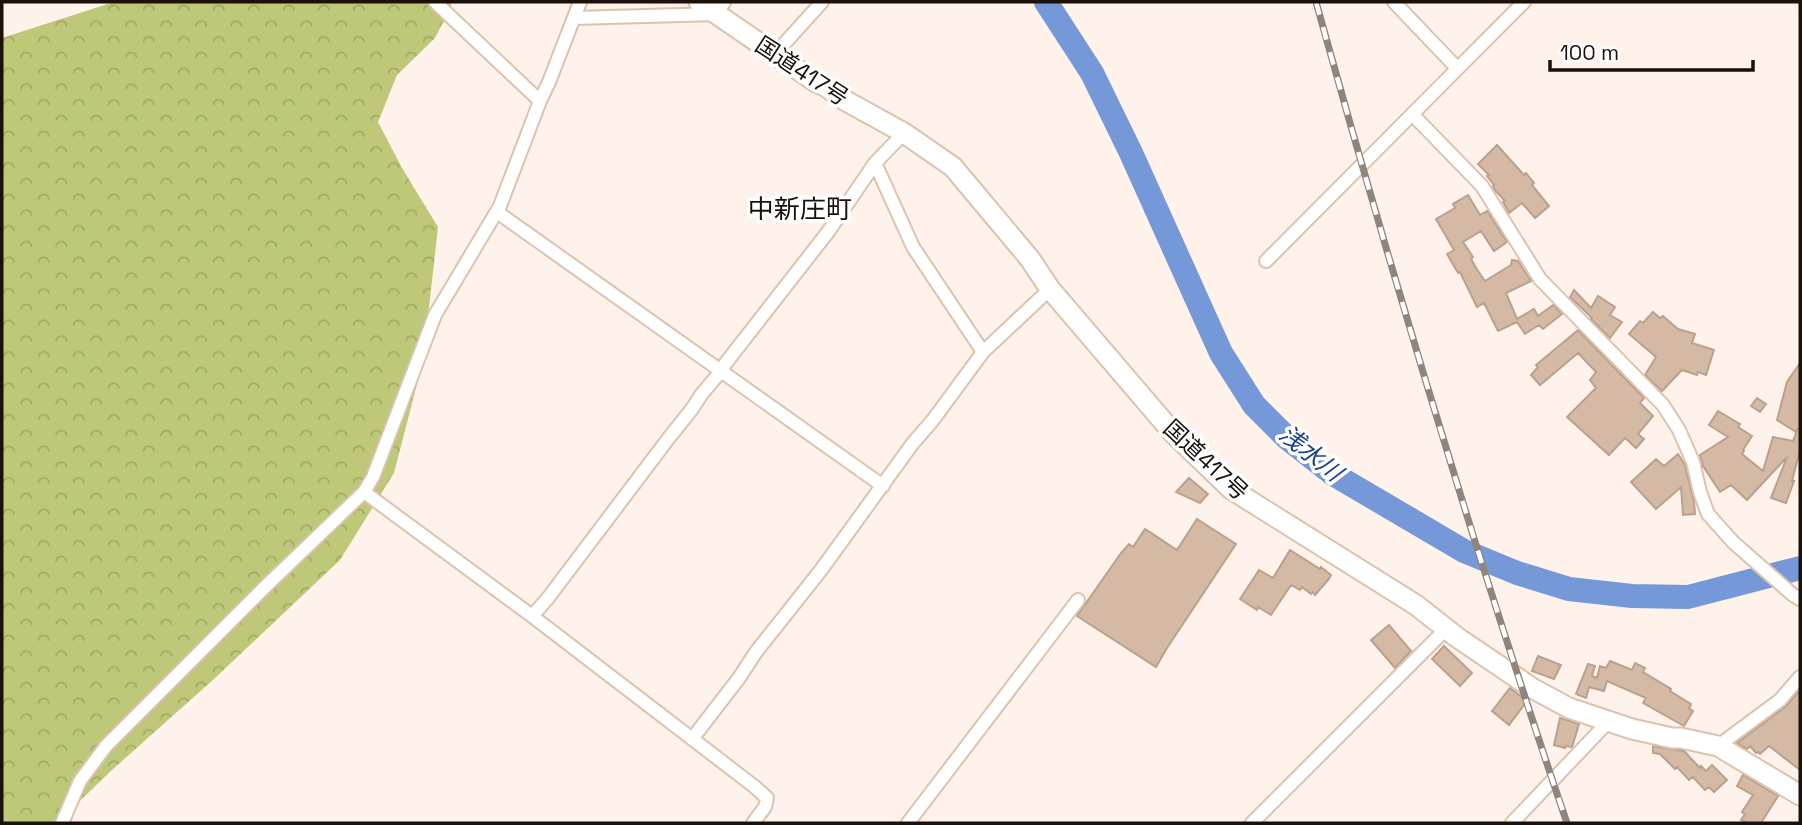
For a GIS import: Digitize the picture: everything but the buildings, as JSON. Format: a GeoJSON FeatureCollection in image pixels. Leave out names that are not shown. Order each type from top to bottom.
{"type":"FeatureCollection","features":[{"type":"Feature","properties":{"kind":"highway","name":"国道417号"},"geometry":{"type":"LineString","coordinates":[[699,2],[720,8],[774,55],[846,101],[904,133],[953,167],[1023,250],[1050,289],[1174,434],[1231,489],[1416,605],[1532,688],[1569,708],[1632,729],[1718,746],[1800,795]]}},
{"type":"Feature","properties":{"kind":"street"},"geometry":{"type":"LineString","coordinates":[[435,2],[540,100]]}},
{"type":"Feature","properties":{"kind":"street"},"geometry":{"type":"LineString","coordinates":[[62,823],[80,781],[106,746],[364,492],[373,477],[435,315],[497,212],[580,2]]}},
{"type":"Feature","properties":{"kind":"street"},"geometry":{"type":"LineString","coordinates":[[774,55],[822,2]]}},
{"type":"Feature","properties":{"kind":"street"},"geometry":{"type":"LineString","coordinates":[[1394,2],[1457,68]]}},
{"type":"Feature","properties":{"kind":"street"},"geometry":{"type":"LineString","coordinates":[[1266,261],[1524,2]]}},
{"type":"Feature","properties":{"kind":"street"},"geometry":{"type":"LineString","coordinates":[[574,18],[720,8]]}},
{"type":"Feature","properties":{"kind":"street"},"geometry":{"type":"LineString","coordinates":[[1412,114],[1482,186],[1541,279],[1663,404],[1679,430],[1693,462],[1708,514],[1733,542],[1797,597]]}},
{"type":"Feature","properties":{"kind":"street"},"geometry":{"type":"LineString","coordinates":[[532,617],[828,232],[875,163],[904,133]]}},
{"type":"Feature","properties":{"kind":"street"},"geometry":{"type":"LineString","coordinates":[[875,163],[913,247],[983,352]]}},
{"type":"Feature","properties":{"kind":"street"},"geometry":{"type":"LineString","coordinates":[[497,212],[883,486]]}},
{"type":"Feature","properties":{"kind":"street"},"geometry":{"type":"LineString","coordinates":[[691,738],[983,352],[1050,289]]}},
{"type":"Feature","properties":{"kind":"street"},"geometry":{"type":"LineString","coordinates":[[364,492],[767,798],[765,807],[753,823]]}},
{"type":"Feature","properties":{"kind":"street"},"geometry":{"type":"LineString","coordinates":[[908,823],[1078,600]]}},
{"type":"Feature","properties":{"kind":"street"},"geometry":{"type":"LineString","coordinates":[[1252,823],[1446,629]]}},
{"type":"Feature","properties":{"kind":"street"},"geometry":{"type":"LineString","coordinates":[[1718,746],[1780,700],[1800,677]]}},
{"type":"Feature","properties":{"kind":"street"},"geometry":{"type":"LineString","coordinates":[[1512,823],[1608,722]]}},
{"type":"Feature","properties":{"kind":"green space"},"geometry":{"type":"Polygon","coordinates":[[[114,2],[451,2],[435,38],[397,75],[378,122],[438,227],[423,361],[394,473],[340,560],[57,823],[2,823],[2,38],[114,2]]]}},
{"type":"Feature","properties":{"kind":"waterway","name":"浅水川"},"geometry":{"type":"LineString","coordinates":[[1046,2],[1092,73],[1221,353],[1254,405],[1287,438],[1333,474],[1464,551],[1517,573],[1569,589],[1632,596],[1688,597],[1800,568]]}},
{"type":"Feature","properties":{"kind":"railway"},"geometry":{"type":"LineString","coordinates":[[1316,2],[1436,414],[1567,823]]}},
{"type":"Feature","properties":{"kind":"district","name":"中新庄町"},"geometry":{"type":"Point","coordinates":[800,209]}}]}
